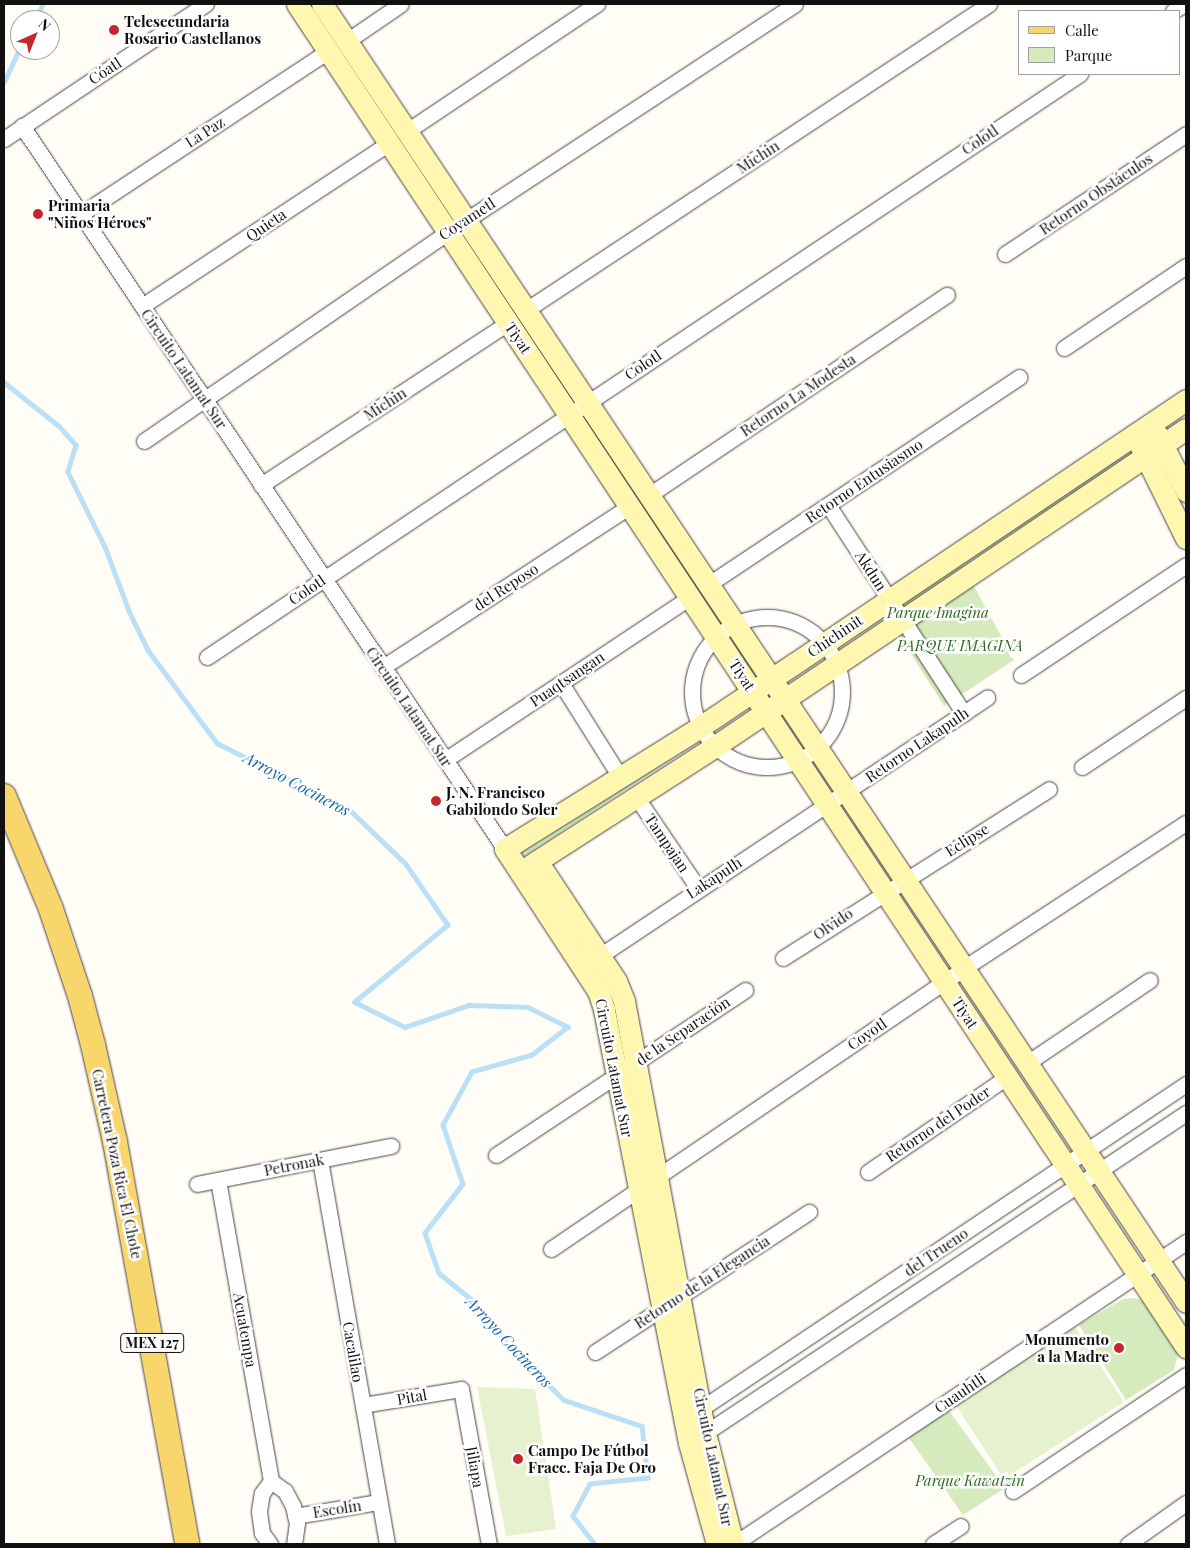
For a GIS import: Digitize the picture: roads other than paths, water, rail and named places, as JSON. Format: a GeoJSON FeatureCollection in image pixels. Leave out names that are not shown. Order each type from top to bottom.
{"type":"FeatureCollection","features":[{"type":"Feature","properties":{"kind":"main road","name":"Carretera Poza Rica El Chote"},"geometry":{"type":"LineString","coordinates":[[4,796],[51,909],[91,1037],[116,1142],[187,1544]]}},
{"type":"Feature","properties":{"kind":"street","name":"Cóatl"},"geometry":{"type":"LineString","coordinates":[[4,139],[206,4]]}},
{"type":"Feature","properties":{"kind":"street","name":"Tiyat"},"geometry":{"type":"LineString","coordinates":[[297,4],[1186,1347]]}},
{"type":"Feature","properties":{"kind":"street","name":"Tiyat"},"geometry":{"type":"LineString","coordinates":[[322,4],[1186,1302]]}},
{"type":"Feature","properties":{"kind":"street"},"geometry":{"type":"LineString","coordinates":[[347,41],[402,4]]}},
{"type":"Feature","properties":{"kind":"street"},"geometry":{"type":"LineString","coordinates":[[407,131],[597,4]]}},
{"type":"Feature","properties":{"kind":"street","name":"Coyametl"},"geometry":{"type":"LineString","coordinates":[[144,441],[448,232],[795,4]]}},
{"type":"Feature","properties":{"kind":"street","name":"Michin"},"geometry":{"type":"LineString","coordinates":[[526,310],[989,4]]}},
{"type":"Feature","properties":{"kind":"street","name":"La Paz"},"geometry":{"type":"LineString","coordinates":[[81,214],[328,51]]}},
{"type":"Feature","properties":{"kind":"street","name":"Colotl"},"geometry":{"type":"LineString","coordinates":[[207,657],[1079,75]]}},
{"type":"Feature","properties":{"kind":"street"},"geometry":{"type":"LineString","coordinates":[[361,100],[379,89]]}},
{"type":"Feature","properties":{"kind":"street","name":"Circuito Latamat Sur"},"geometry":{"type":"LineString","coordinates":[[22,126],[505,849],[528,867],[591,962],[616,981],[624,1001],[656,1179],[681,1296],[693,1414],[717,1544]]}},
{"type":"Feature","properties":{"kind":"street","name":"Retorno Obstáculos"},"geometry":{"type":"LineString","coordinates":[[1005,254],[1186,134]]}},
{"type":"Feature","properties":{"kind":"street","name":"Quieta"},"geometry":{"type":"LineString","coordinates":[[142,306],[389,143]]}},
{"type":"Feature","properties":{"kind":"street"},"geometry":{"type":"LineString","coordinates":[[1064,348],[1186,266]]}},
{"type":"Feature","properties":{"kind":"street","name":"Retorno La Modesta"},"geometry":{"type":"LineString","coordinates":[[649,495],[947,295]]}},
{"type":"Feature","properties":{"kind":"street","name":"Michin"},"geometry":{"type":"LineString","coordinates":[[261,485],[508,323]]}},
{"type":"Feature","properties":{"kind":"street","name":"Retorno Entusiasmo"},"geometry":{"type":"LineString","coordinates":[[709,584],[1019,378]]}},
{"type":"Feature","properties":{"kind":"street","name":"Chichinit"},"geometry":{"type":"LineString","coordinates":[[505,849],[619,775],[700,727],[1186,400]]}},
{"type":"Feature","properties":{"kind":"street"},"geometry":{"type":"LineString","coordinates":[[1143,429],[1164,444],[1186,491]]}},
{"type":"Feature","properties":{"kind":"street"},"geometry":{"type":"LineString","coordinates":[[1143,429],[1146,456],[1186,538]]}},
{"type":"Feature","properties":{"kind":"street","name":"Chichinit"},"geometry":{"type":"LineString","coordinates":[[528,867],[714,747],[1186,429]]}},
{"type":"Feature","properties":{"kind":"street","name":"Akdun"},"geometry":{"type":"LineString","coordinates":[[828,505],[964,714]]}},
{"type":"Feature","properties":{"kind":"street","name":"del Reposo"},"geometry":{"type":"LineString","coordinates":[[383,667],[630,506]]}},
{"type":"Feature","properties":{"kind":"street"},"geometry":{"type":"LineString","coordinates":[[652,540],[671,528]]}},
{"type":"Feature","properties":{"kind":"street"},"geometry":{"type":"LineString","coordinates":[[1021,676],[1186,565]]}},
{"type":"Feature","properties":{"kind":"street","name":"Puaqtsangan"},"geometry":{"type":"LineString","coordinates":[[444,760],[690,597]]}},
{"type":"Feature","properties":{"kind":"street"},"geometry":{"type":"LineString","coordinates":[[759,618],[783,619],[805,628],[824,644],[836,664],[842,686],[840,709],[832,730],[818,748],[798,761],[768,768],[739,763],[714,747],[700,727],[692,704],[692,680],[700,657],[716,637],[735,624],[759,618]]}},
{"type":"Feature","properties":{"kind":"street"},"geometry":{"type":"LineString","coordinates":[[561,683],[619,775]]}},
{"type":"Feature","properties":{"kind":"street","name":"Retorno Lakapulh"},"geometry":{"type":"LineString","coordinates":[[846,792],[987,698]]}},
{"type":"Feature","properties":{"kind":"street"},"geometry":{"type":"LineString","coordinates":[[1082,767],[1186,698]]}},
{"type":"Feature","properties":{"kind":"street","name":"Eclipse"},"geometry":{"type":"LineString","coordinates":[[884,891],[1049,789]]}},
{"type":"Feature","properties":{"kind":"street","name":"Lakapulh"},"geometry":{"type":"LineString","coordinates":[[591,962],[698,888],[846,792]]}},
{"type":"Feature","properties":{"kind":"street","name":"Tampajan"},"geometry":{"type":"LineString","coordinates":[[637,798],[698,888]]}},
{"type":"Feature","properties":{"kind":"street","name":"Coyotl"},"geometry":{"type":"LineString","coordinates":[[551,1249],[964,968],[1186,823]]}},
{"type":"Feature","properties":{"kind":"street","name":"Olvido"},"geometry":{"type":"LineString","coordinates":[[783,958],[884,891]]}},
{"type":"Feature","properties":{"kind":"street","name":"Circuito Latamat Sur"},"geometry":{"type":"LineString","coordinates":[[591,962],[604,1009],[638,1191],[663,1308],[693,1414]]}},
{"type":"Feature","properties":{"kind":"street"},"geometry":{"type":"LineString","coordinates":[[1027,1063],[1150,980]]}},
{"type":"Feature","properties":{"kind":"street","name":"de la Separación"},"geometry":{"type":"LineString","coordinates":[[496,1155],[745,990]]}},
{"type":"Feature","properties":{"kind":"street","name":"Retorno del Poder"},"geometry":{"type":"LineString","coordinates":[[868,1172],[1007,1077]]}},
{"type":"Feature","properties":{"kind":"street","name":"del Trueno"},"geometry":{"type":"LineString","coordinates":[[693,1414],[1186,1084]]}},
{"type":"Feature","properties":{"kind":"street","name":"del Trueno"},"geometry":{"type":"LineString","coordinates":[[697,1438],[1186,1113]]}},
{"type":"Feature","properties":{"kind":"street","name":"Petronak"},"geometry":{"type":"LineString","coordinates":[[197,1184],[391,1146]]}},
{"type":"Feature","properties":{"kind":"street","name":"Cacalilao"},"geometry":{"type":"LineString","coordinates":[[320,1160],[387,1544]]}},
{"type":"Feature","properties":{"kind":"street","name":"Acuatempa"},"geometry":{"type":"LineString","coordinates":[[218,1180],[271,1481]]}},
{"type":"Feature","properties":{"kind":"street","name":"Retorno de la Elegancia"},"geometry":{"type":"LineString","coordinates":[[595,1352],[809,1212]]}},
{"type":"Feature","properties":{"kind":"street","name":"Cuauhtli"},"geometry":{"type":"LineString","coordinates":[[733,1544],[1186,1242]]}},
{"type":"Feature","properties":{"kind":"street"},"geometry":{"type":"LineString","coordinates":[[1014,1491],[1186,1376]]}},
{"type":"Feature","properties":{"kind":"street","name":"Pital"},"geometry":{"type":"LineString","coordinates":[[362,1405],[460,1389]]}},
{"type":"Feature","properties":{"kind":"street","name":"Jiliapa"},"geometry":{"type":"LineString","coordinates":[[460,1389],[489,1544]]}},
{"type":"Feature","properties":{"kind":"street","name":"Circuito Latamat Sur"},"geometry":{"type":"LineString","coordinates":[[697,1438],[733,1544]]}},
{"type":"Feature","properties":{"kind":"street"},"geometry":{"type":"LineString","coordinates":[[270,1544],[262,1533],[259,1511],[262,1494],[271,1481],[285,1491],[295,1516],[297,1539],[294,1544]]}},
{"type":"Feature","properties":{"kind":"street","name":"Escolín"},"geometry":{"type":"LineString","coordinates":[[295,1516],[379,1502]]}},
{"type":"Feature","properties":{"kind":"street"},"geometry":{"type":"LineString","coordinates":[[1128,1544],[1186,1503]]}},
{"type":"Feature","properties":{"kind":"street"},"geometry":{"type":"LineString","coordinates":[[934,1544],[961,1526]]}},
{"type":"Feature","properties":{"kind":"waterway","name":"Arroyo Cocineros"},"geometry":{"type":"LineString","coordinates":[[40,10],[43,4]]}},
{"type":"Feature","properties":{"kind":"waterway","name":"Arroyo Cocineros"},"geometry":{"type":"LineString","coordinates":[[4,82],[14,60]]}},
{"type":"Feature","properties":{"kind":"waterway","name":"Arroyo Cocineros"},"geometry":{"type":"LineString","coordinates":[[4,382],[59,426],[76,445],[68,472],[106,549],[129,611],[148,650],[217,743],[349,809],[406,864],[448,925],[355,1002],[405,1027],[469,1005],[528,1007],[568,1027],[532,1055],[472,1072],[443,1125],[463,1184],[425,1233],[439,1273],[476,1303],[506,1342],[564,1400],[642,1426],[648,1478],[590,1484],[573,1516],[595,1544]]}},
{"type":"Feature","properties":{"kind":"place","name":"Telesecundaria Rosario Castellanos"},"geometry":{"type":"Point","coordinates":[114,30]}},
{"type":"Feature","properties":{"kind":"place","name":"Primaria \"Niños Héroes\""},"geometry":{"type":"Point","coordinates":[38,214]}},
{"type":"Feature","properties":{"kind":"place","name":"J. N. Francisco Gabilondo Soler"},"geometry":{"type":"Point","coordinates":[436,801]}},
{"type":"Feature","properties":{"kind":"place","name":"Monumento a la Madre"},"geometry":{"type":"Point","coordinates":[1119,1348]}},
{"type":"Feature","properties":{"kind":"place","name":"Campo De Fútbol Fracc. Faja De Oro"},"geometry":{"type":"Point","coordinates":[518,1459]}},
{"type":"Feature","properties":{"kind":"park label","name":"Parque Imagina"},"geometry":{"type":"Point","coordinates":[938,613]}},
{"type":"Feature","properties":{"kind":"park label","name":"PARQUE IMAGINA"},"geometry":{"type":"Point","coordinates":[960,646]}},
{"type":"Feature","properties":{"kind":"park label","name":"Parque Kawatzin"},"geometry":{"type":"Point","coordinates":[970,1481]}}]}
